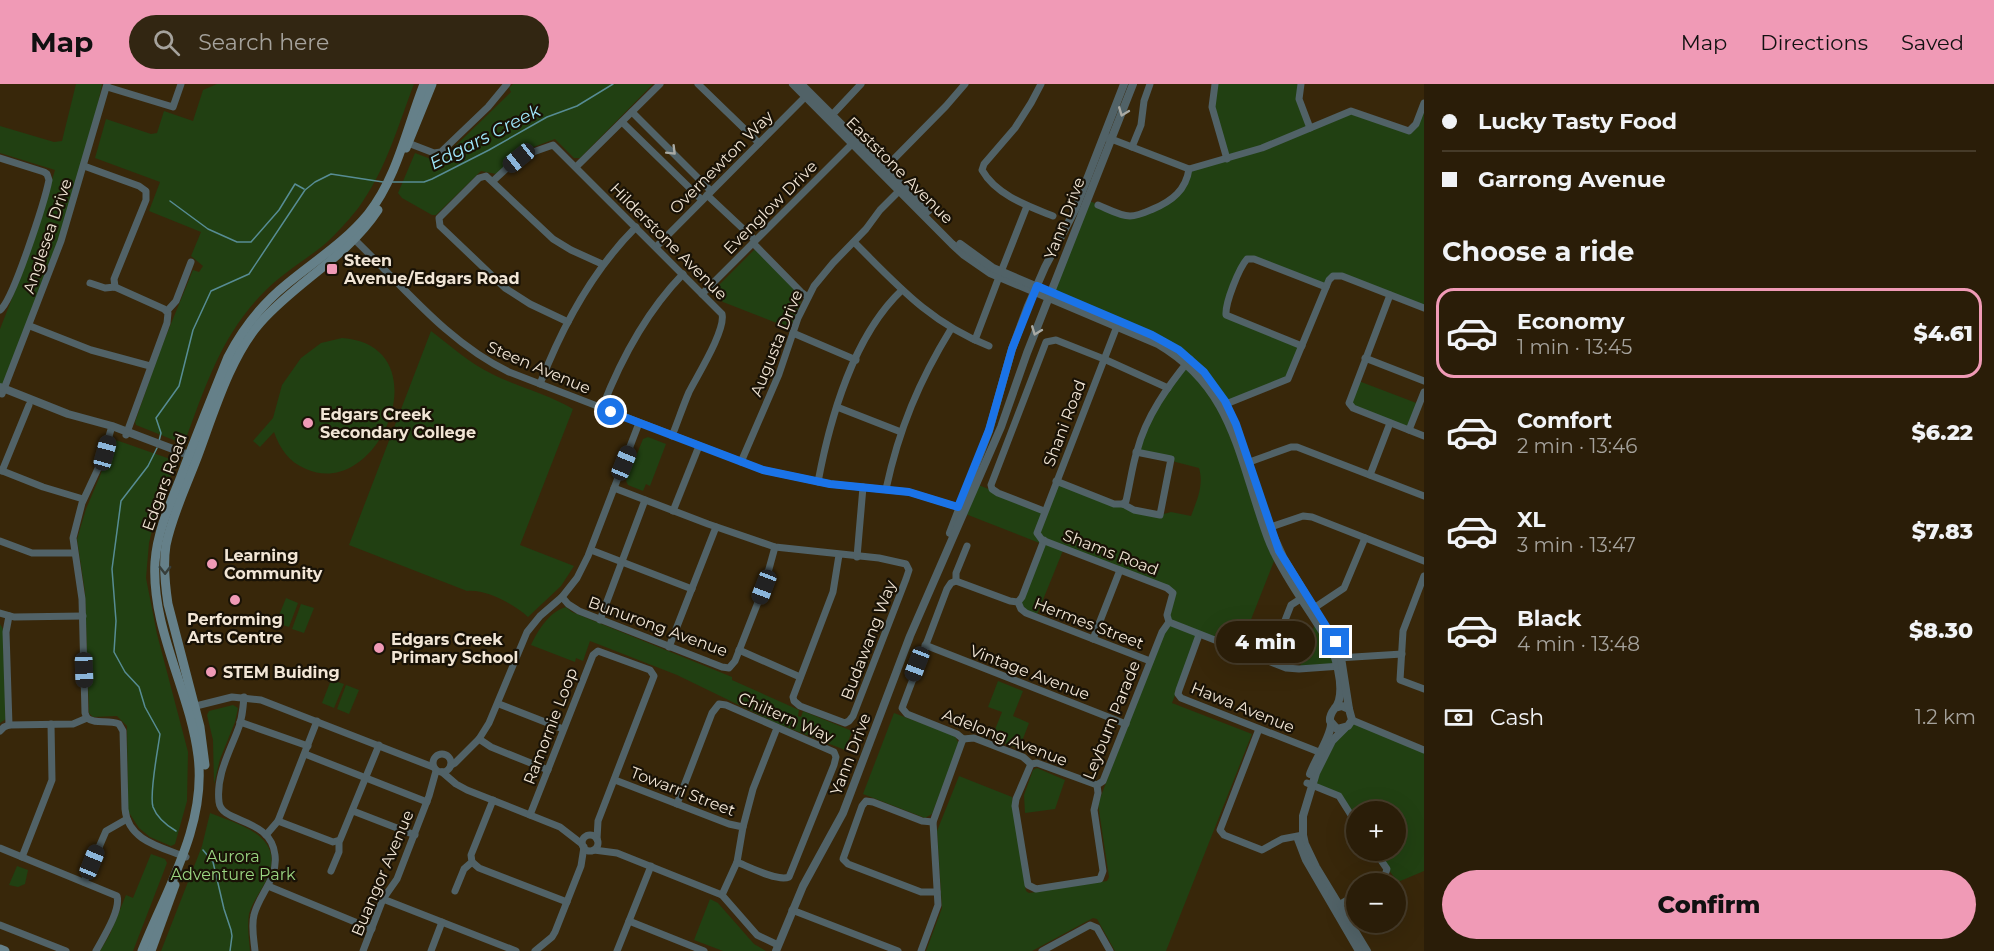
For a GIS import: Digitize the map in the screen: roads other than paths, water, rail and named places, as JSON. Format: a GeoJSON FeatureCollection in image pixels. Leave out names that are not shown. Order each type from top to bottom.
{"type":"FeatureCollection","features":[{"type":"Feature","properties":{"kind":"main road","name":"Edgars Road"},"geometry":{"type":"LineString","coordinates":[[395,168],[424,84]]}},
{"type":"Feature","properties":{"kind":"main road","name":"Edgars Road"},"geometry":{"type":"LineString","coordinates":[[151,951],[199,813],[205,770],[203,740],[191,707],[168,604],[165,561],[170,530],[191,457],[228,357],[241,333],[262,307],[281,289],[352,237],[381,197],[408,143],[432,84]]}},
{"type":"Feature","properties":{"kind":"main road","name":"Edgars Road"},"geometry":{"type":"LineString","coordinates":[[142,951],[184,856]]}},
{"type":"Feature","properties":{"kind":"main road"},"geometry":{"type":"LineString","coordinates":[[0,949],[5,951]]}},
{"type":"Feature","properties":{"kind":"street"},"geometry":{"type":"LineString","coordinates":[[107,86],[173,106],[181,84]]}},
{"type":"Feature","properties":{"kind":"street"},"geometry":{"type":"LineString","coordinates":[[408,143],[434,153],[441,152],[488,107],[507,84]]}},
{"type":"Feature","properties":{"kind":"street"},"geometry":{"type":"LineString","coordinates":[[576,167],[660,84]]}},
{"type":"Feature","properties":{"kind":"street"},"geometry":{"type":"LineString","coordinates":[[698,84],[759,143]]}},
{"type":"Feature","properties":{"kind":"street","name":"Eaststone Avenue"},"geometry":{"type":"LineString","coordinates":[[793,84],[807,94],[964,255],[990,273],[1000,275]]}},
{"type":"Feature","properties":{"kind":"street","name":"Eaststone Avenue"},"geometry":{"type":"LineString","coordinates":[[801,84],[807,94]]}},
{"type":"Feature","properties":{"kind":"street"},"geometry":{"type":"LineString","coordinates":[[830,117],[861,84]]}},
{"type":"Feature","properties":{"kind":"street"},"geometry":{"type":"LineString","coordinates":[[883,170],[946,106],[964,84]]}},
{"type":"Feature","properties":{"kind":"street"},"geometry":{"type":"LineString","coordinates":[[1041,84],[1015,128],[982,167],[983,172],[998,187],[1027,206],[1053,216]]}},
{"type":"Feature","properties":{"kind":"street","name":"Yann Drive"},"geometry":{"type":"LineString","coordinates":[[777,948],[803,886],[843,813],[910,636],[1001,427],[1108,138],[1124,84]]}},
{"type":"Feature","properties":{"kind":"street","name":"Yann Drive"},"geometry":{"type":"LineString","coordinates":[[941,563],[958,507],[989,430],[1012,349],[1036,289],[1133,84]]}},
{"type":"Feature","properties":{"kind":"street"},"geometry":{"type":"LineString","coordinates":[[1132,147],[1141,125],[1144,101],[1150,84]]}},
{"type":"Feature","properties":{"kind":"street"},"geometry":{"type":"LineString","coordinates":[[1215,84],[1212,106],[1227,159]]}},
{"type":"Feature","properties":{"kind":"street"},"geometry":{"type":"LineString","coordinates":[[1301,84],[1299,99],[1310,128]]}},
{"type":"Feature","properties":{"kind":"street","name":"Anglesea Drive"},"geometry":{"type":"LineString","coordinates":[[2,391],[30,326],[65,231],[107,86]]}},
{"type":"Feature","properties":{"kind":"street","name":"Overnewton Way"},"geometry":{"type":"LineString","coordinates":[[656,247],[807,94]]}},
{"type":"Feature","properties":{"kind":"street"},"geometry":{"type":"LineString","coordinates":[[1108,138],[1190,169],[1262,148],[1353,111],[1403,130],[1409,130],[1416,124],[1424,103]]}},
{"type":"Feature","properties":{"kind":"street"},"geometry":{"type":"LineString","coordinates":[[632,112],[707,195],[808,297]]}},
{"type":"Feature","properties":{"kind":"street"},"geometry":{"type":"LineString","coordinates":[[622,122],[707,195]]}},
{"type":"Feature","properties":{"kind":"street","name":"Evenglow Drive"},"geometry":{"type":"LineString","coordinates":[[702,294],[854,141]]}},
{"type":"Feature","properties":{"kind":"street","name":"Hilderstone Avenue"},"geometry":{"type":"LineString","coordinates":[[493,181],[519,158],[549,145],[555,147],[722,314],[723,321],[690,390],[672,436]]}},
{"type":"Feature","properties":{"kind":"street"},"geometry":{"type":"LineString","coordinates":[[0,158],[44,172],[49,180],[6,304],[0,310]]}},
{"type":"Feature","properties":{"kind":"street"},"geometry":{"type":"LineString","coordinates":[[84,166],[139,186],[146,191],[146,200],[114,279],[115,287]]}},
{"type":"Feature","properties":{"kind":"street"},"geometry":{"type":"LineString","coordinates":[[1098,205],[1127,216],[1141,214],[1167,203],[1176,196],[1186,181],[1190,169]]}},
{"type":"Feature","properties":{"kind":"street"},"geometry":{"type":"LineString","coordinates":[[568,321],[530,304],[505,288],[439,224],[440,216],[479,178],[486,176],[554,239],[602,264]]}},
{"type":"Feature","properties":{"kind":"street","name":"Eaststone Avenue"},"geometry":{"type":"LineString","coordinates":[[901,189],[919,203],[966,249],[1000,275]]}},
{"type":"Feature","properties":{"kind":"street","name":"Augusta Drive"},"geometry":{"type":"LineString","coordinates":[[741,462],[779,374],[808,297],[820,278],[901,189]]}},
{"type":"Feature","properties":{"kind":"street"},"geometry":{"type":"LineString","coordinates":[[975,340],[1027,206]]}},
{"type":"Feature","properties":{"kind":"street"},"geometry":{"type":"LineString","coordinates":[[540,384],[553,349],[602,264],[636,227]]}},
{"type":"Feature","properties":{"kind":"street","name":"Steen Avenue"},"geometry":{"type":"LineString","coordinates":[[352,237],[461,344],[494,365],[741,462],[818,482],[909,492],[958,507]]}},
{"type":"Feature","properties":{"kind":"street"},"geometry":{"type":"LineString","coordinates":[[854,242],[924,310],[951,329],[989,345]]}},
{"type":"Feature","properties":{"kind":"street"},"geometry":{"type":"LineString","coordinates":[[1302,346],[1226,315],[1226,307],[1242,266],[1247,259],[1254,259],[1326,287]]}},
{"type":"Feature","properties":{"kind":"street"},"geometry":{"type":"LineString","coordinates":[[126,434],[168,319],[167,311],[176,301],[191,262]]}},
{"type":"Feature","properties":{"kind":"street"},"geometry":{"type":"LineString","coordinates":[[603,408],[615,375],[648,316],[666,291],[683,274]]}},
{"type":"Feature","properties":{"kind":"street"},"geometry":{"type":"LineString","coordinates":[[1000,275],[1118,323],[1188,361],[1224,405],[1246,463],[1273,551],[1302,598],[1312,609]]}},
{"type":"Feature","properties":{"kind":"street"},"geometry":{"type":"LineString","coordinates":[[1224,405],[1288,379],[1329,280],[1337,275],[1424,308]]}},
{"type":"Feature","properties":{"kind":"street"},"geometry":{"type":"LineString","coordinates":[[90,283],[105,288],[115,287],[167,311]]}},
{"type":"Feature","properties":{"kind":"street"},"geometry":{"type":"LineString","coordinates":[[818,482],[837,407],[856,360],[871,328],[889,303],[902,290]]}},
{"type":"Feature","properties":{"kind":"street"},"geometry":{"type":"LineString","coordinates":[[1390,295],[1349,403],[1353,408],[1424,436]]}},
{"type":"Feature","properties":{"kind":"street","name":"Shani Road"},"geometry":{"type":"LineString","coordinates":[[1018,602],[1022,597],[1041,538],[1038,531],[1044,511],[1118,323]]}},
{"type":"Feature","properties":{"kind":"street"},"geometry":{"type":"LineString","coordinates":[[30,326],[83,347],[150,366]]}},
{"type":"Feature","properties":{"kind":"street"},"geometry":{"type":"LineString","coordinates":[[886,489],[901,432],[917,389],[951,329]]}},
{"type":"Feature","properties":{"kind":"street"},"geometry":{"type":"LineString","coordinates":[[793,333],[856,360]]}},
{"type":"Feature","properties":{"kind":"street"},"geometry":{"type":"LineString","coordinates":[[1044,511],[992,489],[992,479],[1047,341],[1056,340],[1104,358],[1168,388]]}},
{"type":"Feature","properties":{"kind":"street"},"geometry":{"type":"LineString","coordinates":[[1365,358],[1424,381]]}},
{"type":"Feature","properties":{"kind":"street"},"geometry":{"type":"LineString","coordinates":[[1123,504],[1126,501],[1136,452],[1150,417],[1188,361]]}},
{"type":"Feature","properties":{"kind":"street"},"geometry":{"type":"LineString","coordinates":[[2,391],[191,457]]}},
{"type":"Feature","properties":{"kind":"street"},"geometry":{"type":"LineString","coordinates":[[2,391],[29,405],[66,419],[111,428]]}},
{"type":"Feature","properties":{"kind":"street"},"geometry":{"type":"LineString","coordinates":[[1409,430],[1424,392]]}},
{"type":"Feature","properties":{"kind":"street"},"geometry":{"type":"LineString","coordinates":[[29,405],[1,471],[43,488],[83,499]]}},
{"type":"Feature","properties":{"kind":"street"},"geometry":{"type":"LineString","coordinates":[[837,407],[901,432]]}},
{"type":"Feature","properties":{"kind":"street"},"geometry":{"type":"LineString","coordinates":[[436,767],[450,766],[455,763],[479,739],[498,704],[527,632],[540,616],[562,597],[577,578],[591,550],[639,423]]}},
{"type":"Feature","properties":{"kind":"street"},"geometry":{"type":"LineString","coordinates":[[1370,475],[1390,423]]}},
{"type":"Feature","properties":{"kind":"street"},"geometry":{"type":"LineString","coordinates":[[111,428],[102,460],[83,499],[74,533],[74,553],[83,616],[85,712],[87,718],[92,721],[112,721],[119,724],[123,731],[124,802],[127,819],[132,829],[141,838],[184,856]]}},
{"type":"Feature","properties":{"kind":"street"},"geometry":{"type":"LineString","coordinates":[[673,511],[699,446]]}},
{"type":"Feature","properties":{"kind":"street"},"geometry":{"type":"LineString","coordinates":[[1246,463],[1297,447],[1424,496]]}},
{"type":"Feature","properties":{"kind":"street"},"geometry":{"type":"LineString","coordinates":[[1056,482],[1114,504],[1123,504],[1134,510],[1160,515],[1171,459],[1136,452]]}},
{"type":"Feature","properties":{"kind":"street"},"geometry":{"type":"LineString","coordinates":[[857,557],[863,487]]}},
{"type":"Feature","properties":{"kind":"street"},"geometry":{"type":"LineString","coordinates":[[614,488],[775,547],[838,555]]}},
{"type":"Feature","properties":{"kind":"street"},"geometry":{"type":"LineString","coordinates":[[600,620],[645,500]]}},
{"type":"Feature","properties":{"kind":"street"},"geometry":{"type":"LineString","coordinates":[[1267,528],[1307,516],[1424,561]]}},
{"type":"Feature","properties":{"kind":"street"},"geometry":{"type":"LineString","coordinates":[[669,647],[716,527]]}},
{"type":"Feature","properties":{"kind":"street"},"geometry":{"type":"LineString","coordinates":[[1267,528],[1340,662],[1346,700],[1352,720]]}},
{"type":"Feature","properties":{"kind":"street","name":"Shams Road"},"geometry":{"type":"LineString","coordinates":[[1041,538],[1167,588],[1173,593]]}},
{"type":"Feature","properties":{"kind":"street"},"geometry":{"type":"LineString","coordinates":[[1312,609],[1344,588],[1365,538]]}},
{"type":"Feature","properties":{"kind":"street"},"geometry":{"type":"LineString","coordinates":[[0,541],[32,553],[74,553]]}},
{"type":"Feature","properties":{"kind":"street","name":"Adelong Avenue"},"geometry":{"type":"LineString","coordinates":[[967,546],[957,570],[956,581],[948,587],[902,708],[908,714],[957,734],[963,739],[974,738],[1023,757],[1031,764],[1037,763],[1097,785]]}},
{"type":"Feature","properties":{"kind":"street","name":"Bunurong Avenue"},"geometry":{"type":"LineString","coordinates":[[562,597],[572,608],[725,668],[732,666],[739,650],[764,587],[775,547]]}},
{"type":"Feature","properties":{"kind":"street"},"geometry":{"type":"LineString","coordinates":[[591,550],[692,589]]}},
{"type":"Feature","properties":{"kind":"street","name":"Budawang Way"},"geometry":{"type":"LineString","coordinates":[[838,555],[857,557],[900,562],[906,564],[909,570],[851,719],[847,723],[839,722],[796,704],[793,697],[834,587],[838,555]]}},
{"type":"Feature","properties":{"kind":"street"},"geometry":{"type":"LineString","coordinates":[[1093,639],[1120,570]]}},
{"type":"Feature","properties":{"kind":"street"},"geometry":{"type":"LineString","coordinates":[[1424,576],[1403,631],[1400,680],[1424,689]]}},
{"type":"Feature","properties":{"kind":"street","name":"Hermes Street"},"geometry":{"type":"LineString","coordinates":[[956,581],[1010,602],[1018,602],[1026,613],[1150,661]]}},
{"type":"Feature","properties":{"kind":"street","name":"Leyburn Parade"},"geometry":{"type":"LineString","coordinates":[[1031,764],[1015,806],[1028,885],[1033,889],[1097,880],[1102,877],[1103,871],[1094,806],[1098,793],[1097,785],[1103,781],[1163,629],[1169,622],[1167,615],[1173,593]]}},
{"type":"Feature","properties":{"kind":"street"},"geometry":{"type":"LineString","coordinates":[[1269,661],[1292,605],[1302,598]]}},
{"type":"Feature","properties":{"kind":"street"},"geometry":{"type":"LineString","coordinates":[[0,614],[83,616]]}},
{"type":"Feature","properties":{"kind":"street"},"geometry":{"type":"LineString","coordinates":[[9,616],[6,632],[9,725]]}},
{"type":"Feature","properties":{"kind":"street"},"geometry":{"type":"LineString","coordinates":[[1169,622],[1292,669],[1402,654]]}},
{"type":"Feature","properties":{"kind":"street","name":"Hawa Avenue"},"geometry":{"type":"LineString","coordinates":[[1199,635],[1179,690],[1179,696],[1186,701],[1322,753]]}},
{"type":"Feature","properties":{"kind":"street","name":"Vintage Avenue"},"geometry":{"type":"LineString","coordinates":[[925,645],[1125,724]]}},
{"type":"Feature","properties":{"kind":"street"},"geometry":{"type":"LineString","coordinates":[[739,650],[800,677]]}},
{"type":"Feature","properties":{"kind":"street","name":"Ramornie Loop"},"geometry":{"type":"LineString","coordinates":[[530,814],[592,655],[601,651],[652,672],[653,681],[598,821],[587,835]]}},
{"type":"Feature","properties":{"kind":"street"},"geometry":{"type":"LineString","coordinates":[[1340,662],[1339,700],[1329,717],[1330,732],[1310,784],[1300,835],[1359,951]]}},
{"type":"Feature","properties":{"kind":"street"},"geometry":{"type":"LineString","coordinates":[[191,707],[223,698],[244,697],[261,700],[436,767],[462,787],[568,831],[594,836],[617,853]]}},
{"type":"Feature","properties":{"kind":"street"},"geometry":{"type":"LineString","coordinates":[[244,697],[240,722],[222,767],[219,803],[226,813],[255,826],[266,835],[272,844],[275,857],[274,870],[253,919],[255,951]]}},
{"type":"Feature","properties":{"kind":"street","name":"Chiltern Way"},"geometry":{"type":"LineString","coordinates":[[677,804],[716,706],[722,703],[830,749],[836,760],[789,877],[778,878],[737,862]]}},
{"type":"Feature","properties":{"kind":"street"},"geometry":{"type":"LineString","coordinates":[[498,704],[564,729]]}},
{"type":"Feature","properties":{"kind":"street"},"geometry":{"type":"LineString","coordinates":[[1335,708],[1342,706],[1349,709]]}},
{"type":"Feature","properties":{"kind":"street"},"geometry":{"type":"LineString","coordinates":[[0,731],[9,725],[77,723],[87,718]]}},
{"type":"Feature","properties":{"kind":"street"},"geometry":{"type":"LineString","coordinates":[[1322,753],[1352,720]]}},
{"type":"Feature","properties":{"kind":"street"},"geometry":{"type":"LineString","coordinates":[[1352,720],[1424,750]]}},
{"type":"Feature","properties":{"kind":"street"},"geometry":{"type":"LineString","coordinates":[[266,835],[278,821],[317,721]]}},
{"type":"Feature","properties":{"kind":"street"},"geometry":{"type":"LineString","coordinates":[[240,722],[254,725],[366,778],[427,802]]}},
{"type":"Feature","properties":{"kind":"street"},"geometry":{"type":"LineString","coordinates":[[22,857],[52,780],[51,724]]}},
{"type":"Feature","properties":{"kind":"street"},"geometry":{"type":"LineString","coordinates":[[1331,724],[1337,729],[1345,728]]}},
{"type":"Feature","properties":{"kind":"street"},"geometry":{"type":"LineString","coordinates":[[743,827],[753,789],[777,728]]}},
{"type":"Feature","properties":{"kind":"street"},"geometry":{"type":"LineString","coordinates":[[1258,729],[1220,830],[1224,835],[1262,850],[1282,839],[1300,835]]}},
{"type":"Feature","properties":{"kind":"street"},"geometry":{"type":"LineString","coordinates":[[479,739],[491,747],[548,770]]}},
{"type":"Feature","properties":{"kind":"street"},"geometry":{"type":"LineString","coordinates":[[921,951],[937,910],[933,822],[963,739]]}},
{"type":"Feature","properties":{"kind":"street"},"geometry":{"type":"LineString","coordinates":[[331,871],[339,851],[339,841],[344,836],[379,745]]}},
{"type":"Feature","properties":{"kind":"street"},"geometry":{"type":"LineString","coordinates":[[436,767],[439,754],[448,757],[467,749]]}},
{"type":"Feature","properties":{"kind":"street"},"geometry":{"type":"LineString","coordinates":[[448,757],[455,779],[462,787]]}},
{"type":"Feature","properties":{"kind":"street","name":"Buangor Avenue"},"geometry":{"type":"LineString","coordinates":[[363,951],[383,899],[397,879],[427,802],[436,767]]}},
{"type":"Feature","properties":{"kind":"street","name":"Towarri Street"},"geometry":{"type":"LineString","coordinates":[[615,780],[729,824],[743,827],[737,862],[722,895]]}},
{"type":"Feature","properties":{"kind":"street"},"geometry":{"type":"LineString","coordinates":[[1310,784],[1339,795],[1346,807]]}},
{"type":"Feature","properties":{"kind":"street"},"geometry":{"type":"LineString","coordinates":[[493,800],[471,855],[472,862],[479,868],[567,902]]}},
{"type":"Feature","properties":{"kind":"street"},"geometry":{"type":"LineString","coordinates":[[933,822],[922,821],[867,801],[862,806],[843,859],[848,864],[921,892],[937,892]]}},
{"type":"Feature","properties":{"kind":"street"},"geometry":{"type":"LineString","coordinates":[[353,811],[414,835]]}},
{"type":"Feature","properties":{"kind":"street"},"geometry":{"type":"LineString","coordinates":[[84,882],[106,831],[127,819]]}},
{"type":"Feature","properties":{"kind":"street"},"geometry":{"type":"LineString","coordinates":[[278,821],[331,841],[339,841]]}},
{"type":"Feature","properties":{"kind":"street","name":"Ramornie Loop"},"geometry":{"type":"LineString","coordinates":[[597,839],[598,821]]}},
{"type":"Feature","properties":{"kind":"street"},"geometry":{"type":"LineString","coordinates":[[568,831],[588,850],[617,853],[722,895],[758,935],[777,948]]}},
{"type":"Feature","properties":{"kind":"street"},"geometry":{"type":"LineString","coordinates":[[581,866],[584,838],[587,835]]}},
{"type":"Feature","properties":{"kind":"street"},"geometry":{"type":"LineString","coordinates":[[536,951],[552,937],[581,866],[598,845],[597,839]]}},
{"type":"Feature","properties":{"kind":"street"},"geometry":{"type":"LineString","coordinates":[[0,848],[114,894],[118,900],[111,923],[96,951]]}},
{"type":"Feature","properties":{"kind":"street"},"geometry":{"type":"LineString","coordinates":[[455,891],[464,869],[472,862]]}},
{"type":"Feature","properties":{"kind":"street"},"geometry":{"type":"LineString","coordinates":[[617,951],[651,866]]}},
{"type":"Feature","properties":{"kind":"street"},"geometry":{"type":"LineString","coordinates":[[268,886],[372,929]]}},
{"type":"Feature","properties":{"kind":"street"},"geometry":{"type":"LineString","coordinates":[[383,899],[516,951]]}},
{"type":"Feature","properties":{"kind":"street"},"geometry":{"type":"LineString","coordinates":[[1337,906],[1346,901]]}},
{"type":"Feature","properties":{"kind":"street"},"geometry":{"type":"LineString","coordinates":[[1337,906],[1367,951]]}},
{"type":"Feature","properties":{"kind":"street"},"geometry":{"type":"LineString","coordinates":[[792,910],[898,951]]}},
{"type":"Feature","properties":{"kind":"street"},"geometry":{"type":"LineString","coordinates":[[629,921],[691,948],[704,951]]}},
{"type":"Feature","properties":{"kind":"street"},"geometry":{"type":"LineString","coordinates":[[431,951],[442,922]]}},
{"type":"Feature","properties":{"kind":"street"},"geometry":{"type":"LineString","coordinates":[[0,924],[66,951]]}},
{"type":"Feature","properties":{"kind":"street"},"geometry":{"type":"LineString","coordinates":[[1042,951],[1090,925],[1097,928],[1110,951]]}},
{"type":"Feature","properties":{"kind":"waterway","name":"Edgars Creek"},"geometry":{"type":"LineString","coordinates":[[391,182],[424,182],[432,179],[547,117],[577,106],[613,84]]}},
{"type":"Feature","properties":{"kind":"waterway","name":"Edgars Creek"},"geometry":{"type":"LineString","coordinates":[[159,441],[161,433],[156,418],[179,386],[193,330],[211,291],[249,274],[305,190],[315,182],[331,174],[383,182]]}},
{"type":"Feature","properties":{"kind":"waterway"},"geometry":{"type":"LineString","coordinates":[[170,201],[208,229],[237,242],[251,242],[279,210],[295,184],[304,189]]}},
{"type":"Feature","properties":{"kind":"waterway","name":"Edgars Creek"},"geometry":{"type":"LineString","coordinates":[[157,448],[148,466],[121,501],[112,569],[116,621],[114,652],[125,672],[139,687],[145,707],[160,734],[152,801],[157,815],[176,831]]}},
{"type":"Feature","properties":{"kind":"waterway","name":"Edgars Creek"},"geometry":{"type":"LineString","coordinates":[[203,850],[213,862],[231,930],[230,951]]}},
{"type":"Feature","properties":{"kind":"place","name":"Steen Avenue/Edgars Road"},"geometry":{"type":"Point","coordinates":[332,269]}},
{"type":"Feature","properties":{"kind":"place","name":"Edgars Creek Secondary College"},"geometry":{"type":"Point","coordinates":[308,423]}},
{"type":"Feature","properties":{"kind":"place","name":"Learning Community"},"geometry":{"type":"Point","coordinates":[212,564]}},
{"type":"Feature","properties":{"kind":"place","name":"Performing Arts Centre"},"geometry":{"type":"Point","coordinates":[235,600]}},
{"type":"Feature","properties":{"kind":"place","name":"Edgars Creek Primary School"},"geometry":{"type":"Point","coordinates":[379,648]}},
{"type":"Feature","properties":{"kind":"place","name":"STEM Buiding"},"geometry":{"type":"Point","coordinates":[211,672]}},
{"type":"Feature","properties":{"kind":"park label","name":"Aurora Adventure Park"},"geometry":{"type":"Point","coordinates":[233,865]}}]}
